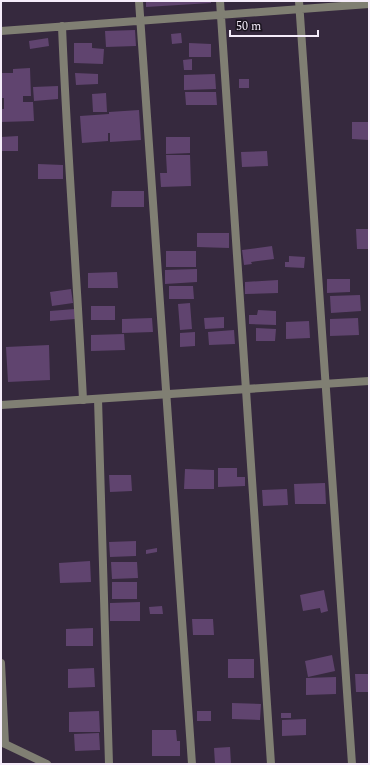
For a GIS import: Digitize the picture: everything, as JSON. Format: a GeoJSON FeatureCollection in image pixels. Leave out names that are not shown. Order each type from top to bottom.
{"type":"FeatureCollection","features":[{"type":"Feature","properties":{"kind":"street"},"geometry":{"type":"LineString","coordinates":[[139,1],[192,764]]}},
{"type":"Feature","properties":{"kind":"street"},"geometry":{"type":"LineString","coordinates":[[220,1],[271,764]]}},
{"type":"Feature","properties":{"kind":"street"},"geometry":{"type":"LineString","coordinates":[[1,31],[221,15],[300,5],[369,4]]}},
{"type":"Feature","properties":{"kind":"street"},"geometry":{"type":"LineString","coordinates":[[300,5],[352,764]]}},
{"type":"Feature","properties":{"kind":"street"},"geometry":{"type":"LineString","coordinates":[[62,26],[65,117],[83,400]]}},
{"type":"Feature","properties":{"kind":"street"},"geometry":{"type":"LineString","coordinates":[[1,405],[369,381]]}},
{"type":"Feature","properties":{"kind":"street"},"geometry":{"type":"LineString","coordinates":[[98,399],[109,764]]}},
{"type":"Feature","properties":{"kind":"street"},"geometry":{"type":"LineString","coordinates":[[1,664],[3,743],[47,764]]}},
{"type":"Feature","properties":{"kind":"building"},"geometry":{"type":"Polygon","coordinates":[[[146,1],[211,1],[211,3],[146,7],[146,1]]]}},
{"type":"Feature","properties":{"kind":"building"},"geometry":{"type":"Polygon","coordinates":[[[135,30],[136,46],[106,47],[105,31],[135,30]]]}},
{"type":"Feature","properties":{"kind":"building"},"geometry":{"type":"Polygon","coordinates":[[[181,33],[182,43],[172,44],[171,34],[181,33]]]}},
{"type":"Feature","properties":{"kind":"building"},"geometry":{"type":"Polygon","coordinates":[[[48,38],[49,46],[30,49],[29,41],[48,38]]]}},
{"type":"Feature","properties":{"kind":"building"},"geometry":{"type":"Polygon","coordinates":[[[74,43],[92,43],[92,48],[104,49],[103,64],[74,63],[74,43]]]}},
{"type":"Feature","properties":{"kind":"building"},"geometry":{"type":"Polygon","coordinates":[[[189,43],[211,44],[211,57],[189,57],[189,43]]]}},
{"type":"Feature","properties":{"kind":"building"},"geometry":{"type":"Polygon","coordinates":[[[192,59],[192,70],[184,70],[183,60],[192,59]]]}},
{"type":"Feature","properties":{"kind":"building"},"geometry":{"type":"Polygon","coordinates":[[[30,68],[31,96],[23,96],[23,102],[33,102],[34,121],[1,122],[1,109],[4,109],[4,98],[1,98],[1,73],[13,73],[13,69],[30,68]]]}},
{"type":"Feature","properties":{"kind":"building"},"geometry":{"type":"Polygon","coordinates":[[[75,73],[98,74],[98,84],[76,85],[75,73]]]}},
{"type":"Feature","properties":{"kind":"building"},"geometry":{"type":"Polygon","coordinates":[[[215,74],[216,89],[184,90],[184,75],[215,74]]]}},
{"type":"Feature","properties":{"kind":"building"},"geometry":{"type":"Polygon","coordinates":[[[239,79],[249,79],[249,88],[239,88],[239,79]]]}},
{"type":"Feature","properties":{"kind":"building"},"geometry":{"type":"Polygon","coordinates":[[[58,86],[58,99],[34,101],[33,87],[58,86]]]}},
{"type":"Feature","properties":{"kind":"building"},"geometry":{"type":"Polygon","coordinates":[[[185,92],[216,92],[217,105],[186,105],[185,92]]]}},
{"type":"Feature","properties":{"kind":"building"},"geometry":{"type":"Polygon","coordinates":[[[106,93],[107,112],[93,112],[92,94],[106,93]]]}},
{"type":"Feature","properties":{"kind":"building"},"geometry":{"type":"Polygon","coordinates":[[[139,110],[141,140],[110,142],[110,133],[108,133],[108,141],[82,143],[80,116],[139,110]]]}},
{"type":"Feature","properties":{"kind":"building"},"geometry":{"type":"Polygon","coordinates":[[[352,122],[369,122],[369,140],[352,139],[352,122]]]}},
{"type":"Feature","properties":{"kind":"building"},"geometry":{"type":"Polygon","coordinates":[[[18,136],[18,151],[1,151],[1,137],[18,136]]]}},
{"type":"Feature","properties":{"kind":"building"},"geometry":{"type":"Polygon","coordinates":[[[166,137],[190,137],[190,153],[166,154],[166,137]]]}},
{"type":"Feature","properties":{"kind":"building"},"geometry":{"type":"Polygon","coordinates":[[[267,151],[268,166],[242,167],[241,152],[267,151]]]}},
{"type":"Feature","properties":{"kind":"building"},"geometry":{"type":"Polygon","coordinates":[[[166,155],[190,155],[191,186],[161,187],[160,173],[167,173],[166,155]]]}},
{"type":"Feature","properties":{"kind":"building"},"geometry":{"type":"Polygon","coordinates":[[[38,164],[63,165],[63,179],[38,179],[38,164]]]}},
{"type":"Feature","properties":{"kind":"building"},"geometry":{"type":"Polygon","coordinates":[[[112,191],[144,191],[144,207],[111,207],[112,191]]]}},
{"type":"Feature","properties":{"kind":"building"},"geometry":{"type":"Polygon","coordinates":[[[356,229],[369,229],[369,249],[357,249],[356,229]]]}},
{"type":"Feature","properties":{"kind":"building"},"geometry":{"type":"Polygon","coordinates":[[[197,233],[229,233],[229,248],[197,247],[197,233]]]}},
{"type":"Feature","properties":{"kind":"building"},"geometry":{"type":"Polygon","coordinates":[[[272,246],[274,259],[251,262],[252,264],[244,265],[242,250],[272,246]]]}},
{"type":"Feature","properties":{"kind":"building"},"geometry":{"type":"Polygon","coordinates":[[[166,251],[196,251],[196,267],[166,267],[166,251]]]}},
{"type":"Feature","properties":{"kind":"building"},"geometry":{"type":"Polygon","coordinates":[[[289,256],[305,257],[304,268],[285,267],[285,262],[289,262],[289,256]]]}},
{"type":"Feature","properties":{"kind":"building"},"geometry":{"type":"Polygon","coordinates":[[[197,269],[197,282],[165,284],[165,270],[197,269]]]}},
{"type":"Feature","properties":{"kind":"building"},"geometry":{"type":"Polygon","coordinates":[[[117,272],[118,288],[88,288],[88,273],[117,272]]]}},
{"type":"Feature","properties":{"kind":"building"},"geometry":{"type":"Polygon","coordinates":[[[327,279],[350,279],[350,292],[327,293],[327,279]]]}},
{"type":"Feature","properties":{"kind":"building"},"geometry":{"type":"Polygon","coordinates":[[[278,280],[278,293],[245,294],[245,282],[278,280]]]}},
{"type":"Feature","properties":{"kind":"building"},"geometry":{"type":"Polygon","coordinates":[[[169,286],[193,286],[194,299],[169,299],[169,286]]]}},
{"type":"Feature","properties":{"kind":"building"},"geometry":{"type":"Polygon","coordinates":[[[71,289],[73,303],[52,306],[50,292],[71,289]]]}},
{"type":"Feature","properties":{"kind":"building"},"geometry":{"type":"Polygon","coordinates":[[[360,295],[361,311],[331,313],[330,296],[360,295]]]}},
{"type":"Feature","properties":{"kind":"building"},"geometry":{"type":"Polygon","coordinates":[[[190,303],[192,329],[180,330],[178,304],[190,303]]]}},
{"type":"Feature","properties":{"kind":"building"},"geometry":{"type":"Polygon","coordinates":[[[91,306],[115,306],[115,320],[91,320],[91,306]]]}},
{"type":"Feature","properties":{"kind":"building"},"geometry":{"type":"Polygon","coordinates":[[[75,309],[75,319],[50,321],[50,311],[75,309]]]}},
{"type":"Feature","properties":{"kind":"building"},"geometry":{"type":"Polygon","coordinates":[[[258,310],[276,311],[276,325],[249,324],[249,315],[257,315],[258,310]]]}},
{"type":"Feature","properties":{"kind":"building"},"geometry":{"type":"Polygon","coordinates":[[[224,317],[224,328],[205,329],[204,318],[224,317]]]}},
{"type":"Feature","properties":{"kind":"building"},"geometry":{"type":"Polygon","coordinates":[[[152,318],[153,332],[122,333],[122,319],[152,318]]]}},
{"type":"Feature","properties":{"kind":"building"},"geometry":{"type":"Polygon","coordinates":[[[358,318],[359,335],[330,336],[330,319],[358,318]]]}},
{"type":"Feature","properties":{"kind":"building"},"geometry":{"type":"Polygon","coordinates":[[[309,321],[310,338],[286,339],[286,322],[309,321]]]}},
{"type":"Feature","properties":{"kind":"building"},"geometry":{"type":"Polygon","coordinates":[[[256,328],[276,329],[275,341],[256,341],[256,328]]]}},
{"type":"Feature","properties":{"kind":"building"},"geometry":{"type":"Polygon","coordinates":[[[234,330],[235,344],[209,345],[208,332],[234,330]]]}},
{"type":"Feature","properties":{"kind":"building"},"geometry":{"type":"Polygon","coordinates":[[[195,332],[195,346],[180,347],[180,333],[195,332]]]}},
{"type":"Feature","properties":{"kind":"building"},"geometry":{"type":"Polygon","coordinates":[[[124,334],[125,350],[91,351],[91,335],[124,334]]]}},
{"type":"Feature","properties":{"kind":"building"},"geometry":{"type":"Polygon","coordinates":[[[49,345],[50,380],[8,382],[6,347],[49,345]]]}},
{"type":"Feature","properties":{"kind":"building"},"geometry":{"type":"Polygon","coordinates":[[[218,468],[237,468],[237,477],[245,477],[245,486],[218,487],[218,468]]]}},
{"type":"Feature","properties":{"kind":"building"},"geometry":{"type":"Polygon","coordinates":[[[185,469],[214,470],[214,489],[184,489],[185,469]]]}},
{"type":"Feature","properties":{"kind":"building"},"geometry":{"type":"Polygon","coordinates":[[[109,475],[131,475],[132,491],[110,492],[109,475]]]}},
{"type":"Feature","properties":{"kind":"building"},"geometry":{"type":"Polygon","coordinates":[[[325,483],[326,504],[295,504],[294,484],[325,483]]]}},
{"type":"Feature","properties":{"kind":"building"},"geometry":{"type":"Polygon","coordinates":[[[287,489],[288,505],[263,506],[262,490],[287,489]]]}},
{"type":"Feature","properties":{"kind":"building"},"geometry":{"type":"Polygon","coordinates":[[[136,541],[136,556],[110,557],[109,542],[136,541]]]}},
{"type":"Feature","properties":{"kind":"building"},"geometry":{"type":"Polygon","coordinates":[[[157,548],[157,552],[146,554],[146,550],[157,548]]]}},
{"type":"Feature","properties":{"kind":"building"},"geometry":{"type":"Polygon","coordinates":[[[90,561],[91,582],[60,583],[59,563],[90,561]]]}},
{"type":"Feature","properties":{"kind":"building"},"geometry":{"type":"Polygon","coordinates":[[[111,562],[137,562],[138,578],[112,579],[111,562]]]}},
{"type":"Feature","properties":{"kind":"building"},"geometry":{"type":"Polygon","coordinates":[[[112,582],[137,582],[137,599],[112,599],[112,582]]]}},
{"type":"Feature","properties":{"kind":"building"},"geometry":{"type":"Polygon","coordinates":[[[324,590],[328,611],[321,613],[320,608],[303,611],[300,595],[324,590]]]}},
{"type":"Feature","properties":{"kind":"building"},"geometry":{"type":"Polygon","coordinates":[[[140,602],[140,621],[110,621],[110,603],[140,602]]]}},
{"type":"Feature","properties":{"kind":"building"},"geometry":{"type":"Polygon","coordinates":[[[162,606],[163,614],[150,614],[149,607],[162,606]]]}},
{"type":"Feature","properties":{"kind":"building"},"geometry":{"type":"Polygon","coordinates":[[[192,619],[213,619],[214,635],[193,635],[192,619]]]}},
{"type":"Feature","properties":{"kind":"building"},"geometry":{"type":"Polygon","coordinates":[[[93,628],[93,646],[66,646],[66,629],[93,628]]]}},
{"type":"Feature","properties":{"kind":"building"},"geometry":{"type":"Polygon","coordinates":[[[332,655],[335,671],[308,677],[305,661],[332,655]]]}},
{"type":"Feature","properties":{"kind":"building"},"geometry":{"type":"Polygon","coordinates":[[[228,659],[254,659],[254,678],[228,678],[228,659]]]}},
{"type":"Feature","properties":{"kind":"building"},"geometry":{"type":"Polygon","coordinates":[[[94,668],[95,687],[68,688],[68,669],[94,668]]]}},
{"type":"Feature","properties":{"kind":"building"},"geometry":{"type":"Polygon","coordinates":[[[355,674],[369,674],[369,692],[356,692],[355,674]]]}},
{"type":"Feature","properties":{"kind":"building"},"geometry":{"type":"Polygon","coordinates":[[[336,677],[336,694],[306,695],[306,678],[336,677]]]}},
{"type":"Feature","properties":{"kind":"building"},"geometry":{"type":"Polygon","coordinates":[[[232,703],[261,704],[260,720],[232,719],[232,703]]]}},
{"type":"Feature","properties":{"kind":"building"},"geometry":{"type":"Polygon","coordinates":[[[99,711],[100,732],[69,732],[69,712],[99,711]]]}},
{"type":"Feature","properties":{"kind":"building"},"geometry":{"type":"Polygon","coordinates":[[[197,711],[211,711],[211,721],[197,721],[197,711]]]}},
{"type":"Feature","properties":{"kind":"building"},"geometry":{"type":"Polygon","coordinates":[[[281,713],[291,713],[291,718],[281,718],[281,713]]]}},
{"type":"Feature","properties":{"kind":"building"},"geometry":{"type":"Polygon","coordinates":[[[306,719],[306,735],[282,736],[282,720],[306,719]]]}},
{"type":"Feature","properties":{"kind":"building"},"geometry":{"type":"Polygon","coordinates":[[[152,730],[176,730],[177,741],[180,741],[180,756],[152,756],[152,730]]]}},
{"type":"Feature","properties":{"kind":"building"},"geometry":{"type":"Polygon","coordinates":[[[99,733],[100,750],[75,751],[74,734],[99,733]]]}},
{"type":"Feature","properties":{"kind":"building"},"geometry":{"type":"Polygon","coordinates":[[[230,747],[231,764],[215,764],[214,748],[230,747]]]}}]}
